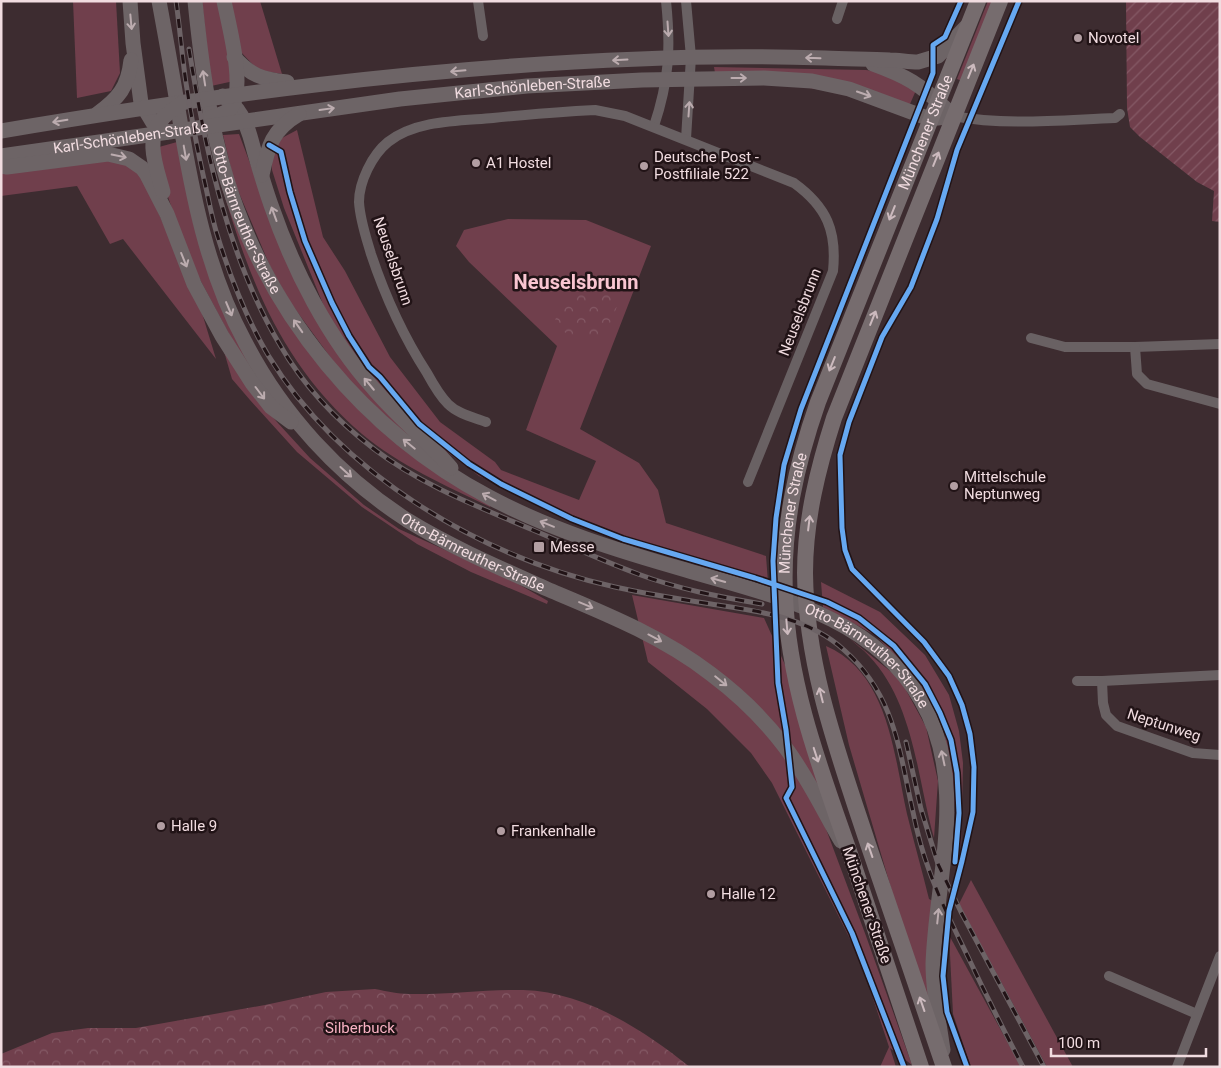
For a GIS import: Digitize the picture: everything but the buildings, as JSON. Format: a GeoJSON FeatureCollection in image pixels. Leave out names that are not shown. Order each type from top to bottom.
{"type":"FeatureCollection","features":[{"type":"Feature","properties":{"kind":"main road"},"geometry":{"type":"LineString","coordinates":[[130,1],[133,44],[143,108],[150,119],[163,131]]}},
{"type":"Feature","properties":{"kind":"main road","name":"Otto-Bärnreuther-Straße"},"geometry":{"type":"LineString","coordinates":[[159,1],[188,169],[202,231],[214,272],[234,320],[254,360],[279,398],[311,438],[368,492],[423,529],[488,562],[622,621],[672,648],[712,674],[753,709],[784,746],[803,774],[850,855]]}},
{"type":"Feature","properties":{"kind":"main road","name":"Otto-Bärnreuther-Straße"},"geometry":{"type":"LineString","coordinates":[[195,1],[206,86],[220,158],[240,218],[273,287],[306,338],[325,363],[353,394],[406,443],[463,482],[516,510],[563,530],[627,553],[782,599],[827,617],[857,633],[892,662],[908,680],[931,720],[941,749],[946,777],[946,837],[933,964],[945,1067]]}},
{"type":"Feature","properties":{"kind":"main road"},"geometry":{"type":"LineString","coordinates":[[221,119],[228,111],[227,98],[238,79],[224,1]]}},
{"type":"Feature","properties":{"kind":"main road","name":"Münchener Straße"},"geometry":{"type":"LineString","coordinates":[[921,1067],[813,744],[799,693],[791,657],[785,596],[785,562],[787,526],[794,483],[810,424],[978,1]]}},
{"type":"Feature","properties":{"kind":"main road","name":"Münchener Straße"},"geometry":{"type":"LineString","coordinates":[[945,1067],[842,767],[826,714],[815,670],[809,632],[805,572],[812,502],[834,418],[1000,1]]}},
{"type":"Feature","properties":{"kind":"main road","name":"Karl-Schönleben-Straße"},"geometry":{"type":"LineString","coordinates":[[1,131],[143,108],[168,109],[183,102],[227,98],[310,85],[502,67],[691,57],[788,57],[918,62],[933,58],[944,52],[968,24]]}},
{"type":"Feature","properties":{"kind":"main road"},"geometry":{"type":"LineString","coordinates":[[95,116],[114,100],[125,85],[130,70],[133,44]]}},
{"type":"Feature","properties":{"kind":"main road"},"geometry":{"type":"LineString","coordinates":[[234,57],[257,77],[310,85]]}},
{"type":"Feature","properties":{"kind":"main road","name":"Karl-Schönleben-Straße"},"geometry":{"type":"LineString","coordinates":[[862,60],[905,76],[920,86],[953,116]]}},
{"type":"Feature","properties":{"kind":"main road","name":"Karl-Schönleben-Straße"},"geometry":{"type":"LineString","coordinates":[[1,156],[201,127],[221,119],[244,120],[400,99],[517,87],[666,80],[776,78],[823,82],[862,93],[930,119],[953,116]]}},
{"type":"Feature","properties":{"kind":"main road","name":"Otto-Bärnreuther-Straße"},"geometry":{"type":"LineString","coordinates":[[227,98],[244,120],[278,225],[289,251],[322,315],[344,351],[384,400],[405,423],[435,450],[463,482]]}},
{"type":"Feature","properties":{"kind":"main road"},"geometry":{"type":"LineString","coordinates":[[163,131],[164,117],[168,109]]}},
{"type":"Feature","properties":{"kind":"main road","name":"Otto-Bärnreuther-Straße"},"geometry":{"type":"LineString","coordinates":[[262,176],[267,151],[273,137],[282,126],[300,113]]}},
{"type":"Feature","properties":{"kind":"main road","name":"Otto-Bärnreuther-Straße"},"geometry":{"type":"LineString","coordinates":[[163,131],[153,149],[167,214]]}},
{"type":"Feature","properties":{"kind":"main road","name":"Otto-Bärnreuther-Straße"},"geometry":{"type":"LineString","coordinates":[[1,166],[7,167],[108,154],[123,156],[134,162],[147,175],[167,214],[194,284],[226,343],[271,407],[311,438]]}},
{"type":"Feature","properties":{"kind":"street"},"geometry":{"type":"LineString","coordinates":[[478,1],[483,36]]}},
{"type":"Feature","properties":{"kind":"street"},"geometry":{"type":"LineString","coordinates":[[654,126],[663,97],[669,58],[666,1]]}},
{"type":"Feature","properties":{"kind":"street"},"geometry":{"type":"LineString","coordinates":[[686,1],[691,57],[686,139]]}},
{"type":"Feature","properties":{"kind":"street"},"geometry":{"type":"LineString","coordinates":[[837,19],[843,1]]}},
{"type":"Feature","properties":{"kind":"street","name":"Neuselsbrunn"},"geometry":{"type":"LineString","coordinates":[[486,422],[450,406],[439,394],[407,341],[381,283],[362,221],[359,201],[361,185],[373,160],[386,144],[398,136],[417,128],[458,121],[595,110],[625,116],[794,183],[816,202],[826,217],[833,237],[835,252],[832,272],[748,482]]}},
{"type":"Feature","properties":{"kind":"street","name":"Münchener Straße"},"geometry":{"type":"LineString","coordinates":[[953,116],[977,120],[1033,120],[1116,118],[1120,114]]}},
{"type":"Feature","properties":{"kind":"street"},"geometry":{"type":"LineString","coordinates":[[1031,338],[1065,347],[1220,344]]}},
{"type":"Feature","properties":{"kind":"street"},"geometry":{"type":"LineString","coordinates":[[1135,347],[1137,374],[1147,384],[1220,404]]}},
{"type":"Feature","properties":{"kind":"street"},"geometry":{"type":"LineString","coordinates":[[1076,681],[1220,675]]}},
{"type":"Feature","properties":{"kind":"street","name":"Neptunweg"},"geometry":{"type":"LineString","coordinates":[[1102,681],[1103,703],[1106,715],[1117,726],[1193,753],[1220,755]]}},
{"type":"Feature","properties":{"kind":"street"},"geometry":{"type":"LineString","coordinates":[[1177,1067],[1220,956]]}},
{"type":"Feature","properties":{"kind":"street"},"geometry":{"type":"LineString","coordinates":[[1109,976],[1197,1014]]}},
{"type":"Feature","properties":{"kind":"green space"},"geometry":{"type":"Polygon","coordinates":[[[73,1],[116,1],[120,73],[111,91],[77,98],[73,1]]]}},
{"type":"Feature","properties":{"kind":"green space"},"geometry":{"type":"Polygon","coordinates":[[[202,1],[260,1],[282,74],[258,70],[240,51],[234,81],[211,86],[202,1]]]}},
{"type":"Feature","properties":{"kind":"green space"},"geometry":{"type":"Polygon","coordinates":[[[988,1],[993,1],[962,81],[957,79],[988,1]]]}},
{"type":"Feature","properties":{"kind":"green space"},"geometry":{"type":"Polygon","coordinates":[[[1126,1],[1220,1],[1220,222],[1212,221],[1214,191],[1197,182],[1130,127],[1127,108],[1126,1]]]}},
{"type":"Feature","properties":{"kind":"green space"},"geometry":{"type":"Polygon","coordinates":[[[714,67],[866,70],[880,72],[917,88],[910,104],[715,73],[714,67]]]}},
{"type":"Feature","properties":{"kind":"green space"},"geometry":{"type":"Polygon","coordinates":[[[297,130],[323,237],[345,271],[390,357],[440,422],[495,462],[501,470],[579,500],[596,461],[526,430],[557,346],[469,262],[456,246],[464,230],[508,219],[586,220],[651,246],[580,429],[639,463],[658,490],[666,523],[766,556],[768,582],[622,537],[479,476],[427,437],[359,365],[325,309],[284,208],[272,170],[271,152],[280,139],[297,130]]]}},
{"type":"Feature","properties":{"kind":"green space"},"geometry":{"type":"Polygon","coordinates":[[[239,134],[289,266],[418,444],[373,405],[339,369],[290,302],[270,266],[234,181],[223,135],[239,134]]]}},
{"type":"Feature","properties":{"kind":"green space"},"geometry":{"type":"Polygon","coordinates":[[[177,142],[197,236],[266,389],[236,347],[189,259],[167,194],[159,147],[177,142]]]}},
{"type":"Feature","properties":{"kind":"green space"},"geometry":{"type":"Polygon","coordinates":[[[111,158],[140,170],[202,313],[216,359],[123,239],[110,244],[77,186],[1,196],[1,171],[111,158]]]}},
{"type":"Feature","properties":{"kind":"green space"},"geometry":{"type":"Polygon","coordinates":[[[221,184],[329,378],[370,421],[412,456],[448,481],[491,505],[490,507],[391,456],[362,434],[310,380],[272,320],[257,288],[221,184]]]}},
{"type":"Feature","properties":{"kind":"green space"},"geometry":{"type":"Polygon","coordinates":[[[574,277],[621,297],[600,347],[552,327],[574,277]]]}},
{"type":"Feature","properties":{"kind":"green space"},"geometry":{"type":"Polygon","coordinates":[[[223,348],[257,398],[277,422],[310,458],[364,505],[399,529],[511,580],[548,601],[547,604],[471,572],[417,544],[362,507],[297,452],[250,400],[232,379],[223,348]]]}},
{"type":"Feature","properties":{"kind":"green space"},"geometry":{"type":"Polygon","coordinates":[[[821,582],[880,612],[925,655],[949,695],[959,731],[963,763],[961,849],[943,723],[916,678],[875,635],[823,607],[821,582]]]}},
{"type":"Feature","properties":{"kind":"green space"},"geometry":{"type":"Polygon","coordinates":[[[632,595],[764,618],[786,667],[819,786],[826,829],[912,1065],[890,1048],[896,1067],[880,1067],[889,1047],[860,959],[772,783],[751,753],[707,709],[648,662],[632,595]]]}},
{"type":"Feature","properties":{"kind":"green space"},"geometry":{"type":"Polygon","coordinates":[[[849,638],[900,679],[926,727],[938,781],[934,838],[912,742],[896,696],[884,675],[869,656],[849,638]]]}},
{"type":"Feature","properties":{"kind":"green space"},"geometry":{"type":"Polygon","coordinates":[[[826,646],[847,659],[863,675],[876,696],[892,742],[907,814],[929,899],[933,901],[928,1001],[901,922],[849,745],[826,646]]]}},
{"type":"Feature","properties":{"kind":"green space"},"geometry":{"type":"Polygon","coordinates":[[[971,880],[1073,1067],[1047,1067],[959,904],[971,880]]]}},
{"type":"Feature","properties":{"kind":"green space"},"geometry":{"type":"Polygon","coordinates":[[[949,935],[1021,1067],[971,1067],[953,1014],[949,935]]]}},
{"type":"Feature","properties":{"kind":"green space","name":"Silberbuck"},"geometry":{"type":"Polygon","coordinates":[[[375,989],[409,994],[494,990],[546,992],[591,1005],[612,1015],[653,1040],[690,1067],[1,1067],[1,1054],[52,1033],[88,1028],[136,1028],[326,992],[375,989]]]}},
{"type":"Feature","properties":{"kind":"railway"},"geometry":{"type":"LineString","coordinates":[[176,1],[190,107],[201,167],[216,231],[232,279],[252,325],[268,355],[298,398],[334,438],[375,473],[419,505],[466,532],[515,555],[565,573],[615,587],[782,617],[815,630],[844,650],[861,667],[885,705],[898,745],[918,834],[933,882],[1023,1067]]}},
{"type":"Feature","properties":{"kind":"railway"},"geometry":{"type":"LineString","coordinates":[[189,49],[211,164],[221,202],[246,276],[262,311],[289,360],[322,402],[347,427],[374,449],[411,474],[471,504],[653,579],[699,592],[762,604]]}},
{"type":"Feature","properties":{"kind":"railway"},"geometry":{"type":"LineString","coordinates":[[906,742],[921,809],[938,864],[961,912],[1044,1067]]}},
{"type":"Feature","properties":{"kind":"cycle path"},"geometry":{"type":"LineString","coordinates":[[904,1067],[852,933],[786,798],[792,787],[786,730],[778,683],[773,561],[776,518],[784,465],[801,409],[933,73],[933,45],[945,37],[961,1]]}},
{"type":"Feature","properties":{"kind":"cycle path"},"geometry":{"type":"LineString","coordinates":[[967,1067],[947,1012],[943,976],[949,911],[973,812],[974,767],[970,734],[962,705],[949,676],[924,642],[852,569],[845,550],[842,528],[840,455],[849,422],[882,337],[911,287],[937,219],[957,150],[1019,1]]}},
{"type":"Feature","properties":{"kind":"cycle path"},"geometry":{"type":"LineString","coordinates":[[269,145],[281,152],[290,192],[305,241],[332,303],[349,336],[369,367],[380,377],[419,424],[469,464],[501,484],[572,519],[623,539],[755,578],[827,602],[859,618],[894,646],[925,684],[951,740],[957,773],[959,813],[955,862]]}},
{"type":"Feature","properties":{"kind":"place","name":"Novotel"},"geometry":{"type":"Point","coordinates":[1078,38]}},
{"type":"Feature","properties":{"kind":"place","name":"A1 Hostel"},"geometry":{"type":"Point","coordinates":[476,163]}},
{"type":"Feature","properties":{"kind":"place","name":"Deutsche Post - Postfiliale 522"},"geometry":{"type":"Point","coordinates":[644,166]}},
{"type":"Feature","properties":{"kind":"place","name":"Mittelschule Neptunweg"},"geometry":{"type":"Point","coordinates":[954,486]}},
{"type":"Feature","properties":{"kind":"place","name":"Messe"},"geometry":{"type":"Point","coordinates":[539,547]}},
{"type":"Feature","properties":{"kind":"place","name":"Halle 9"},"geometry":{"type":"Point","coordinates":[161,826]}},
{"type":"Feature","properties":{"kind":"place","name":"Frankenhalle"},"geometry":{"type":"Point","coordinates":[501,831]}},
{"type":"Feature","properties":{"kind":"place","name":"Halle 12"},"geometry":{"type":"Point","coordinates":[711,894]}},
{"type":"Feature","properties":{"kind":"district","name":"Neuselsbrunn"},"geometry":{"type":"Point","coordinates":[576,282]}}]}
